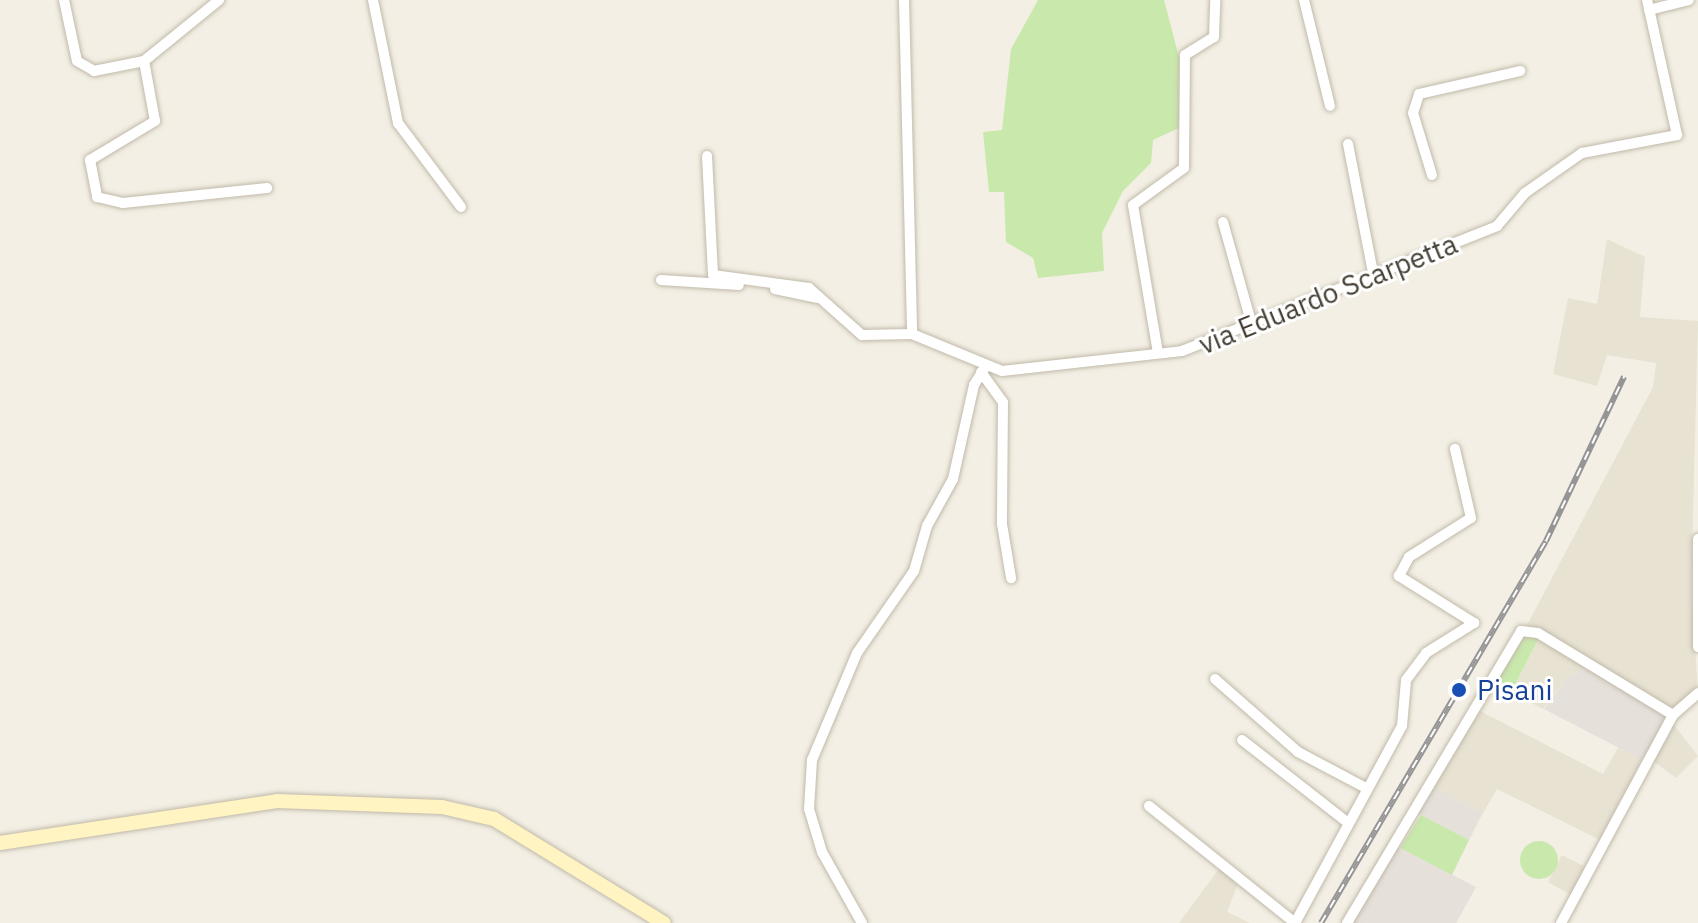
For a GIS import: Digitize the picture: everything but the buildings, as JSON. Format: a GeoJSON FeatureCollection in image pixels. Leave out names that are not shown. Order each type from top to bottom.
{"type":"FeatureCollection","features":[{"type":"Feature","properties":{"kind":"main road"},"geometry":{"type":"LineString","coordinates":[[0,843],[277,801],[442,807],[494,819],[664,923]]}},
{"type":"Feature","properties":{"kind":"street"},"geometry":{"type":"LineString","coordinates":[[64,0],[77,61],[94,71],[144,61],[219,0]]}},
{"type":"Feature","properties":{"kind":"street"},"geometry":{"type":"LineString","coordinates":[[373,0],[398,123],[461,207]]}},
{"type":"Feature","properties":{"kind":"street"},"geometry":{"type":"LineString","coordinates":[[904,0],[912,334]]}},
{"type":"Feature","properties":{"kind":"street"},"geometry":{"type":"LineString","coordinates":[[1158,353],[1133,205],[1184,168],[1185,55],[1214,37],[1215,0]]}},
{"type":"Feature","properties":{"kind":"street"},"geometry":{"type":"LineString","coordinates":[[1304,0],[1330,106]]}},
{"type":"Feature","properties":{"kind":"street"},"geometry":{"type":"LineString","coordinates":[[1648,5],[1689,0]]}},
{"type":"Feature","properties":{"kind":"street","name":"via Eduardo Scarpetta"},"geometry":{"type":"LineString","coordinates":[[707,156],[713,275],[809,288],[862,335],[912,334],[984,369],[1038,369],[1158,353],[1252,325],[1373,273],[1437,254],[1508,220],[1525,193],[1582,153],[1681,132],[1648,5]]}},
{"type":"Feature","properties":{"kind":"street"},"geometry":{"type":"LineString","coordinates":[[144,61],[155,121],[90,160],[97,197],[123,203],[267,188]]}},
{"type":"Feature","properties":{"kind":"street"},"geometry":{"type":"LineString","coordinates":[[1432,175],[1413,113],[1419,94],[1520,71]]}},
{"type":"Feature","properties":{"kind":"street"},"geometry":{"type":"LineString","coordinates":[[1348,144],[1373,273]]}},
{"type":"Feature","properties":{"kind":"street"},"geometry":{"type":"LineString","coordinates":[[1223,222],[1252,325]]}},
{"type":"Feature","properties":{"kind":"street"},"geometry":{"type":"LineString","coordinates":[[661,280],[820,299]]}},
{"type":"Feature","properties":{"kind":"street"},"geometry":{"type":"LineString","coordinates":[[984,369],[1003,402],[1002,524],[1011,578]]}},
{"type":"Feature","properties":{"kind":"street"},"geometry":{"type":"LineString","coordinates":[[862,923],[822,852],[809,809],[812,760],[857,653],[914,571],[961,457],[984,369]]}},
{"type":"Feature","properties":{"kind":"street"},"geometry":{"type":"LineString","coordinates":[[1149,806],[1295,923],[1364,787],[1402,726],[1406,680],[1426,653],[1474,623],[1399,576],[1409,557],[1471,518],[1455,449]]}},
{"type":"Feature","properties":{"kind":"street"},"geometry":{"type":"LineString","coordinates":[[1698,539],[1698,647]]}},
{"type":"Feature","properties":{"kind":"street"},"geometry":{"type":"LineString","coordinates":[[1347,923],[1521,631],[1550,639],[1673,715]]}},
{"type":"Feature","properties":{"kind":"street"},"geometry":{"type":"LineString","coordinates":[[1215,679],[1298,752],[1364,787]]}},
{"type":"Feature","properties":{"kind":"street"},"geometry":{"type":"LineString","coordinates":[[1561,923],[1673,715],[1698,693]]}},
{"type":"Feature","properties":{"kind":"street"},"geometry":{"type":"LineString","coordinates":[[1242,740],[1347,822]]}},
{"type":"Feature","properties":{"kind":"shaded area"},"geometry":{"type":"Polygon","coordinates":[[[1607,239],[1645,257],[1640,317],[1698,321],[1691,591],[1698,691],[1673,713],[1526,627],[1653,387],[1656,363],[1607,355],[1597,386],[1553,374],[1568,298],[1597,304],[1607,239]]]}},
{"type":"Feature","properties":{"kind":"shaded area"},"geometry":{"type":"Polygon","coordinates":[[[1540,636],[1591,664],[1567,678],[1543,709],[1519,696],[1515,686],[1540,636]]]}},
{"type":"Feature","properties":{"kind":"shaded area"},"geometry":{"type":"Polygon","coordinates":[[[1591,664],[1669,716],[1642,760],[1544,709],[1567,678],[1591,664]]]}},
{"type":"Feature","properties":{"kind":"shaded area"},"geometry":{"type":"Polygon","coordinates":[[[1476,709],[1603,774],[1618,748],[1642,760],[1600,840],[1497,789],[1483,813],[1431,786],[1476,709]]]}},
{"type":"Feature","properties":{"kind":"shaded area"},"geometry":{"type":"Polygon","coordinates":[[[1671,721],[1698,756],[1676,778],[1648,757],[1671,721]]]}},
{"type":"Feature","properties":{"kind":"shaded area"},"geometry":{"type":"Polygon","coordinates":[[[1431,786],[1483,813],[1469,840],[1415,812],[1431,786]]]}},
{"type":"Feature","properties":{"kind":"shaded area"},"geometry":{"type":"Polygon","coordinates":[[[1388,842],[1476,887],[1456,923],[1342,923],[1388,842]]]}},
{"type":"Feature","properties":{"kind":"shaded area"},"geometry":{"type":"Polygon","coordinates":[[[1562,855],[1588,868],[1573,896],[1548,882],[1562,855]]]}},
{"type":"Feature","properties":{"kind":"shaded area"},"geometry":{"type":"Polygon","coordinates":[[[1221,866],[1239,881],[1227,912],[1250,923],[1179,923],[1221,866]]]}},
{"type":"Feature","properties":{"kind":"green space"},"geometry":{"type":"Polygon","coordinates":[[[1038,0],[1164,0],[1179,57],[1181,127],[1153,140],[1151,163],[1123,191],[1102,233],[1104,271],[1038,278],[1033,258],[1006,242],[1004,192],[989,192],[983,132],[1002,130],[1011,49],[1038,0]]]}},
{"type":"Feature","properties":{"kind":"green space"},"geometry":{"type":"Polygon","coordinates":[[[1520,635],[1540,636],[1515,685],[1519,696],[1494,684],[1520,635]]]}},
{"type":"Feature","properties":{"kind":"green space"},"geometry":{"type":"Polygon","coordinates":[[[1421,815],[1469,840],[1452,875],[1400,848],[1421,815]]]}},
{"type":"Feature","properties":{"kind":"green space"},"geometry":{"type":"Polygon","coordinates":[[[1539,841],[1552,847],[1558,860],[1552,873],[1539,879],[1526,873],[1520,860],[1526,847],[1539,841]]]}},
{"type":"Feature","properties":{"kind":"railway"},"geometry":{"type":"LineString","coordinates":[[1321,923],[1546,541],[1624,377]]}},
{"type":"Feature","properties":{"kind":"place","name":"Pisani"},"geometry":{"type":"Point","coordinates":[1459,690]}}]}
